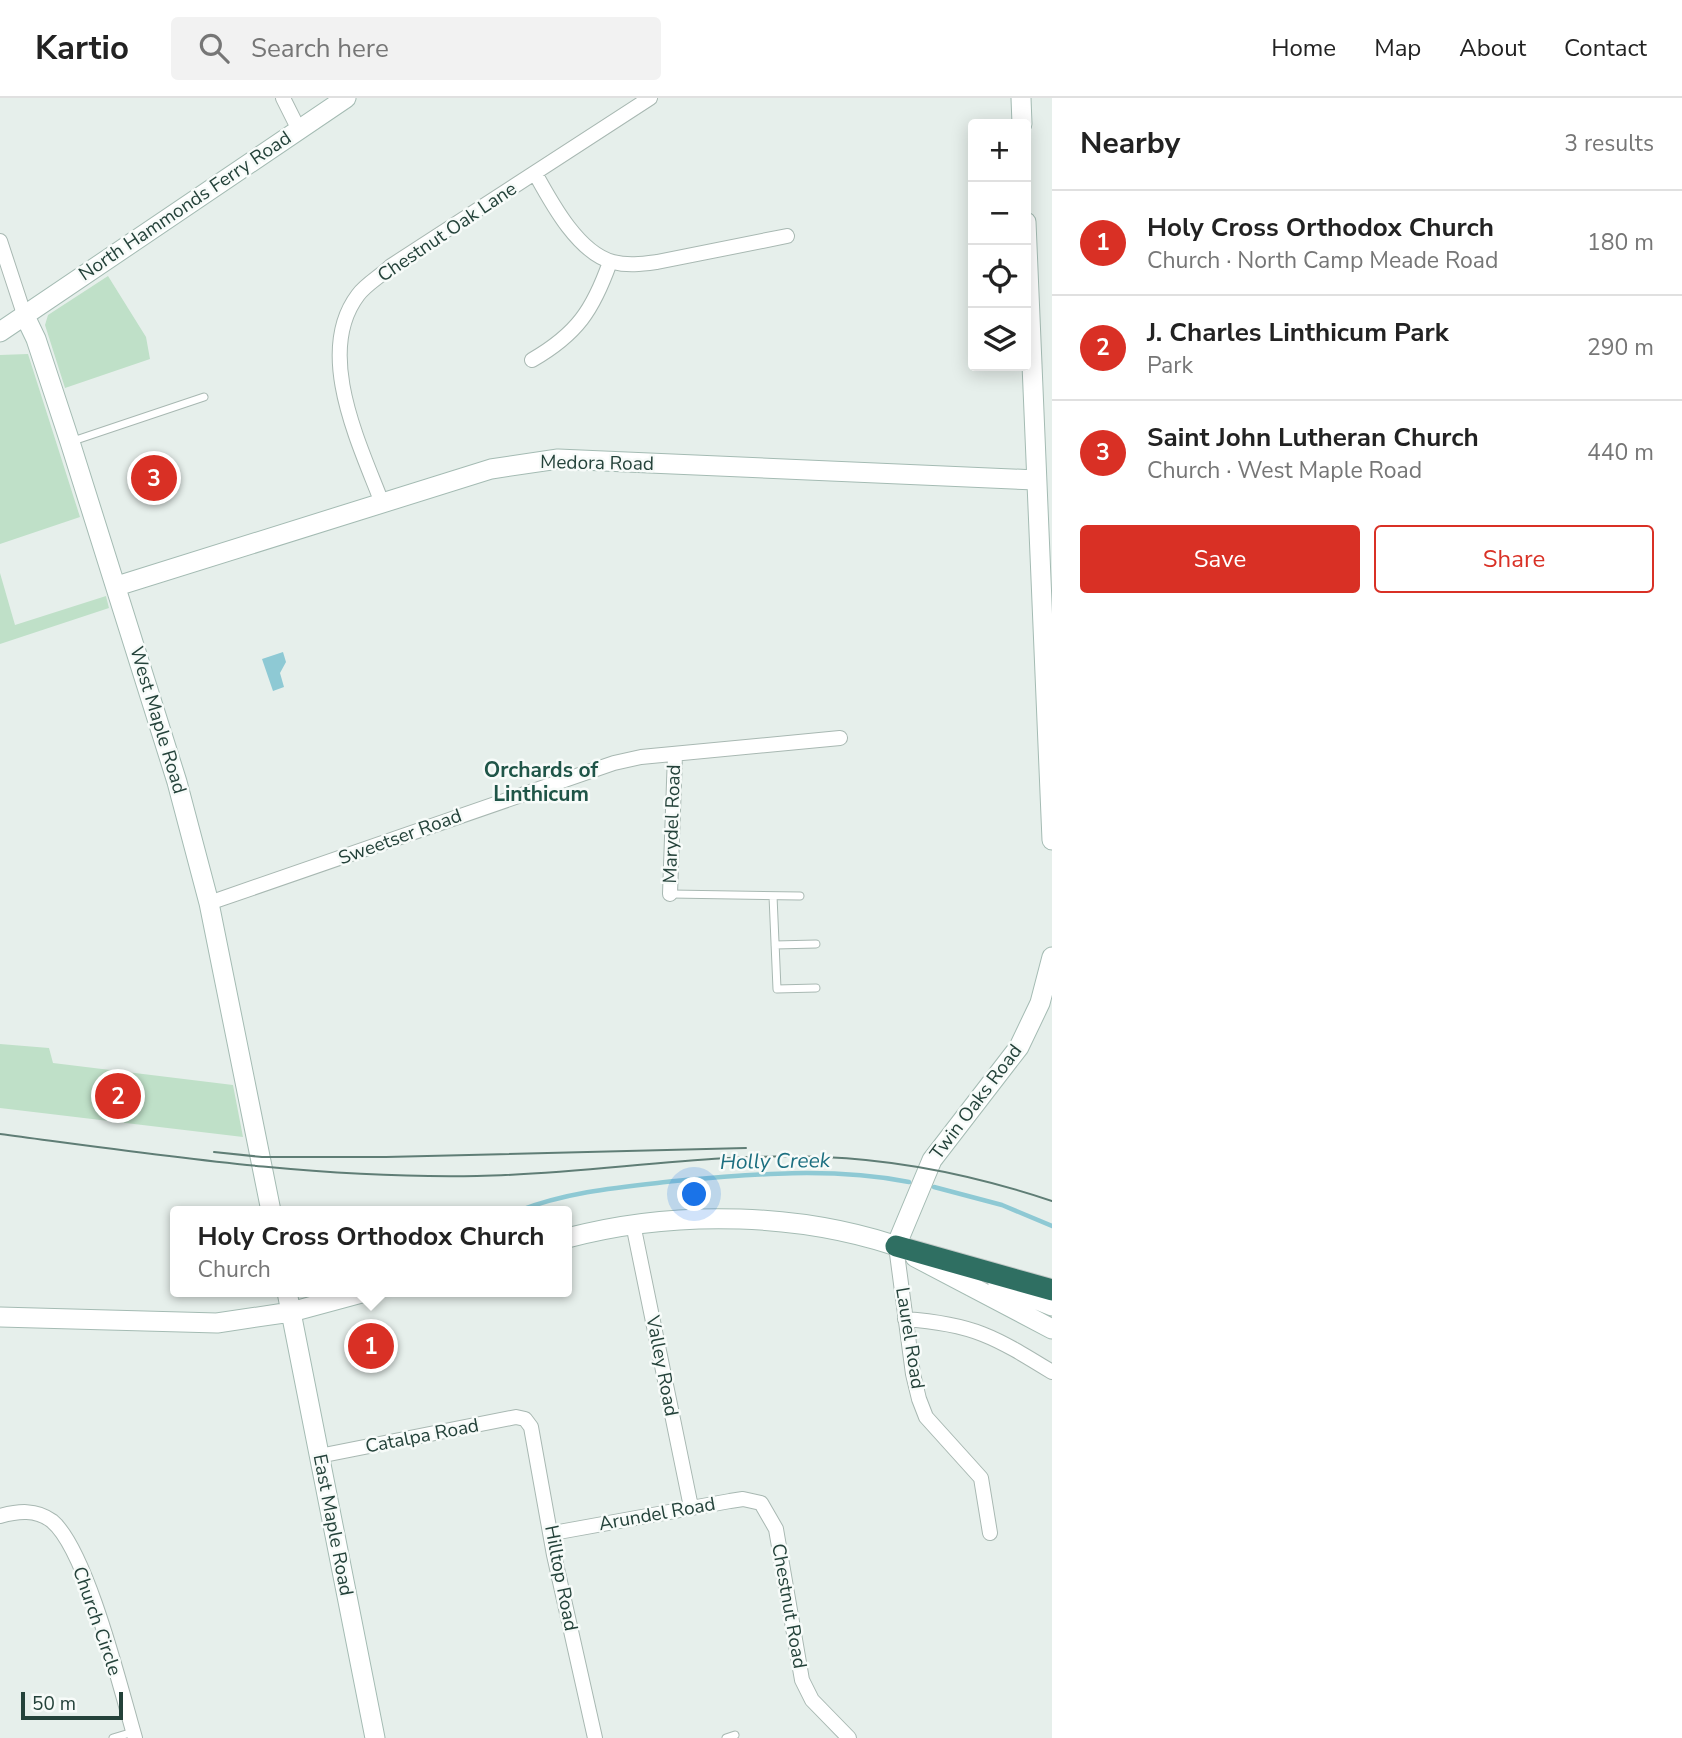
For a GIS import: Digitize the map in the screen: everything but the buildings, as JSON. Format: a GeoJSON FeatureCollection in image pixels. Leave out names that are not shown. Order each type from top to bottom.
{"type":"FeatureCollection","features":[{"type":"Feature","properties":{"kind":"highway"},"geometry":{"type":"LineString","coordinates":[[896,1246],[1052,1290]]}},
{"type":"Feature","properties":{"kind":"street"},"geometry":{"type":"LineString","coordinates":[[283,98],[299,130]]}},
{"type":"Feature","properties":{"kind":"street","name":"North Hammonds Ferry Road"},"geometry":{"type":"LineString","coordinates":[[0,331],[346,98]]}},
{"type":"Feature","properties":{"kind":"street","name":"Chestnut Oak Lane"},"geometry":{"type":"LineString","coordinates":[[382,503],[344,392],[340,366],[347,317],[358,295],[391,267],[650,98]]}},
{"type":"Feature","properties":{"kind":"street"},"geometry":{"type":"LineString","coordinates":[[1021,98],[1022,119]]}},
{"type":"Feature","properties":{"kind":"street"},"geometry":{"type":"LineString","coordinates":[[535,173],[557,213],[571,229],[610,262],[635,265],[657,262],[787,236]]}},
{"type":"Feature","properties":{"kind":"street","name":"West Maple Road"},"geometry":{"type":"LineString","coordinates":[[0,242],[70,442],[177,782],[209,903],[270,1206]]}},
{"type":"Feature","properties":{"kind":"street"},"geometry":{"type":"LineString","coordinates":[[1028,245],[1044,477],[1052,840]]}},
{"type":"Feature","properties":{"kind":"street"},"geometry":{"type":"LineString","coordinates":[[532,360],[571,334],[585,317],[599,295],[610,262]]}},
{"type":"Feature","properties":{"kind":"street","name":"Medora Road"},"geometry":{"type":"LineString","coordinates":[[117,586],[491,469],[558,459],[1044,477]]}},
{"type":"Feature","properties":{"kind":"street","name":"Sweetser Road"},"geometry":{"type":"LineString","coordinates":[[209,903],[614,763],[840,738]]}},
{"type":"Feature","properties":{"kind":"street","name":"Marydel Road"},"geometry":{"type":"LineString","coordinates":[[670,894],[675,755]]}},
{"type":"Feature","properties":{"kind":"street","name":"Twin Oaks Road"},"geometry":{"type":"LineString","coordinates":[[896,1246],[932,1160],[1019,1047],[1040,1003],[1052,957]]}},
{"type":"Feature","properties":{"kind":"street"},"geometry":{"type":"LineString","coordinates":[[572,1237],[633,1224],[679,1220],[799,1225],[896,1246],[1052,1306]]}},
{"type":"Feature","properties":{"kind":"street","name":"Valley Road"},"geometry":{"type":"LineString","coordinates":[[633,1224],[691,1507]]}},
{"type":"Feature","properties":{"kind":"street"},"geometry":{"type":"LineString","coordinates":[[896,1246],[1052,1329]]}},
{"type":"Feature","properties":{"kind":"street","name":"Laurel Road"},"geometry":{"type":"LineString","coordinates":[[896,1246],[913,1374],[926,1416],[981,1478],[990,1533]]}},
{"type":"Feature","properties":{"kind":"street"},"geometry":{"type":"LineString","coordinates":[[288,1297],[291,1312]]}},
{"type":"Feature","properties":{"kind":"street"},"geometry":{"type":"LineString","coordinates":[[0,1317],[193,1324],[291,1312],[346,1297]]}},
{"type":"Feature","properties":{"kind":"street","name":"East Maple Road"},"geometry":{"type":"LineString","coordinates":[[291,1312],[375,1738]]}},
{"type":"Feature","properties":{"kind":"street"},"geometry":{"type":"LineString","coordinates":[[905,1319],[977,1330],[994,1337],[1052,1373]]}},
{"type":"Feature","properties":{"kind":"street","name":"Catalpa Road"},"geometry":{"type":"LineString","coordinates":[[319,1456],[516,1417],[525,1419]]}},
{"type":"Feature","properties":{"kind":"street","name":"Hilltop Road"},"geometry":{"type":"LineString","coordinates":[[525,1419],[531,1427],[554,1555],[595,1738]]}},
{"type":"Feature","properties":{"kind":"street","name":"Arundel Road"},"geometry":{"type":"LineString","coordinates":[[552,1533],[743,1499],[761,1503]]}},
{"type":"Feature","properties":{"kind":"street","name":"Chestnut Road"},"geometry":{"type":"LineString","coordinates":[[761,1503],[776,1529],[802,1680],[812,1700],[849,1738]]}},
{"type":"Feature","properties":{"kind":"street","name":"Church Circle"},"geometry":{"type":"LineString","coordinates":[[0,1516],[14,1512],[38,1514],[61,1531],[91,1591],[134,1735]]}},
{"type":"Feature","properties":{"kind":"lane"},"geometry":{"type":"LineString","coordinates":[[70,442],[205,397]]}},
{"type":"Feature","properties":{"kind":"lane"},"geometry":{"type":"LineString","coordinates":[[670,894],[800,896]]}},
{"type":"Feature","properties":{"kind":"lane"},"geometry":{"type":"LineString","coordinates":[[774,896],[777,989],[816,988]]}},
{"type":"Feature","properties":{"kind":"lane"},"geometry":{"type":"LineString","coordinates":[[775,945],[816,944]]}},
{"type":"Feature","properties":{"kind":"lane"},"geometry":{"type":"LineString","coordinates":[[113,1738],[134,1735]]}},
{"type":"Feature","properties":{"kind":"green space"},"geometry":{"type":"Polygon","coordinates":[[[108,276],[146,337],[150,359],[65,388],[45,325],[48,315],[108,276]]]}},
{"type":"Feature","properties":{"kind":"green space"},"geometry":{"type":"Polygon","coordinates":[[[28,354],[80,517],[0,544],[0,355],[28,354]]]}},
{"type":"Feature","properties":{"kind":"green space"},"geometry":{"type":"Polygon","coordinates":[[[0,573],[15,625],[106,596],[109,608],[0,644],[0,573]]]}},
{"type":"Feature","properties":{"kind":"green space"},"geometry":{"type":"Polygon","coordinates":[[[0,1044],[49,1048],[53,1063],[233,1085],[243,1137],[0,1108],[0,1044]]]}},
{"type":"Feature","properties":{"kind":"water"},"geometry":{"type":"Polygon","coordinates":[[[283,652],[286,662],[280,673],[284,687],[273,691],[262,659],[283,652]]]}},
{"type":"Feature","properties":{"kind":"waterway","name":"Holly Creek"},"geometry":{"type":"LineString","coordinates":[[532,1206],[596,1191],[734,1176],[822,1173],[909,1182]]}},
{"type":"Feature","properties":{"kind":"waterway","name":"Holly Creek"},"geometry":{"type":"LineString","coordinates":[[934,1187],[1002,1205],[1052,1226]]}},
{"type":"Feature","properties":{"kind":"tram line"},"geometry":{"type":"LineString","coordinates":[[0,1134],[297,1170],[417,1176],[520,1174],[693,1160],[823,1157],[882,1162],[939,1171],[1052,1201]]}},
{"type":"Feature","properties":{"kind":"tram line"},"geometry":{"type":"LineString","coordinates":[[214,1152],[262,1157],[386,1157],[746,1148]]}},
{"type":"Feature","properties":{"kind":"place","name":"Saint John Lutheran Church"},"geometry":{"type":"Point","coordinates":[154,478]}},
{"type":"Feature","properties":{"kind":"place","name":"J. Charles Linthicum Park"},"geometry":{"type":"Point","coordinates":[118,1096]}},
{"type":"Feature","properties":{"kind":"place","name":"Holy Cross Orthodox Church"},"geometry":{"type":"Point","coordinates":[371,1346]}},
{"type":"Feature","properties":{"kind":"district","name":"Orchards of Linthicum"},"geometry":{"type":"Point","coordinates":[541,782]}}]}
